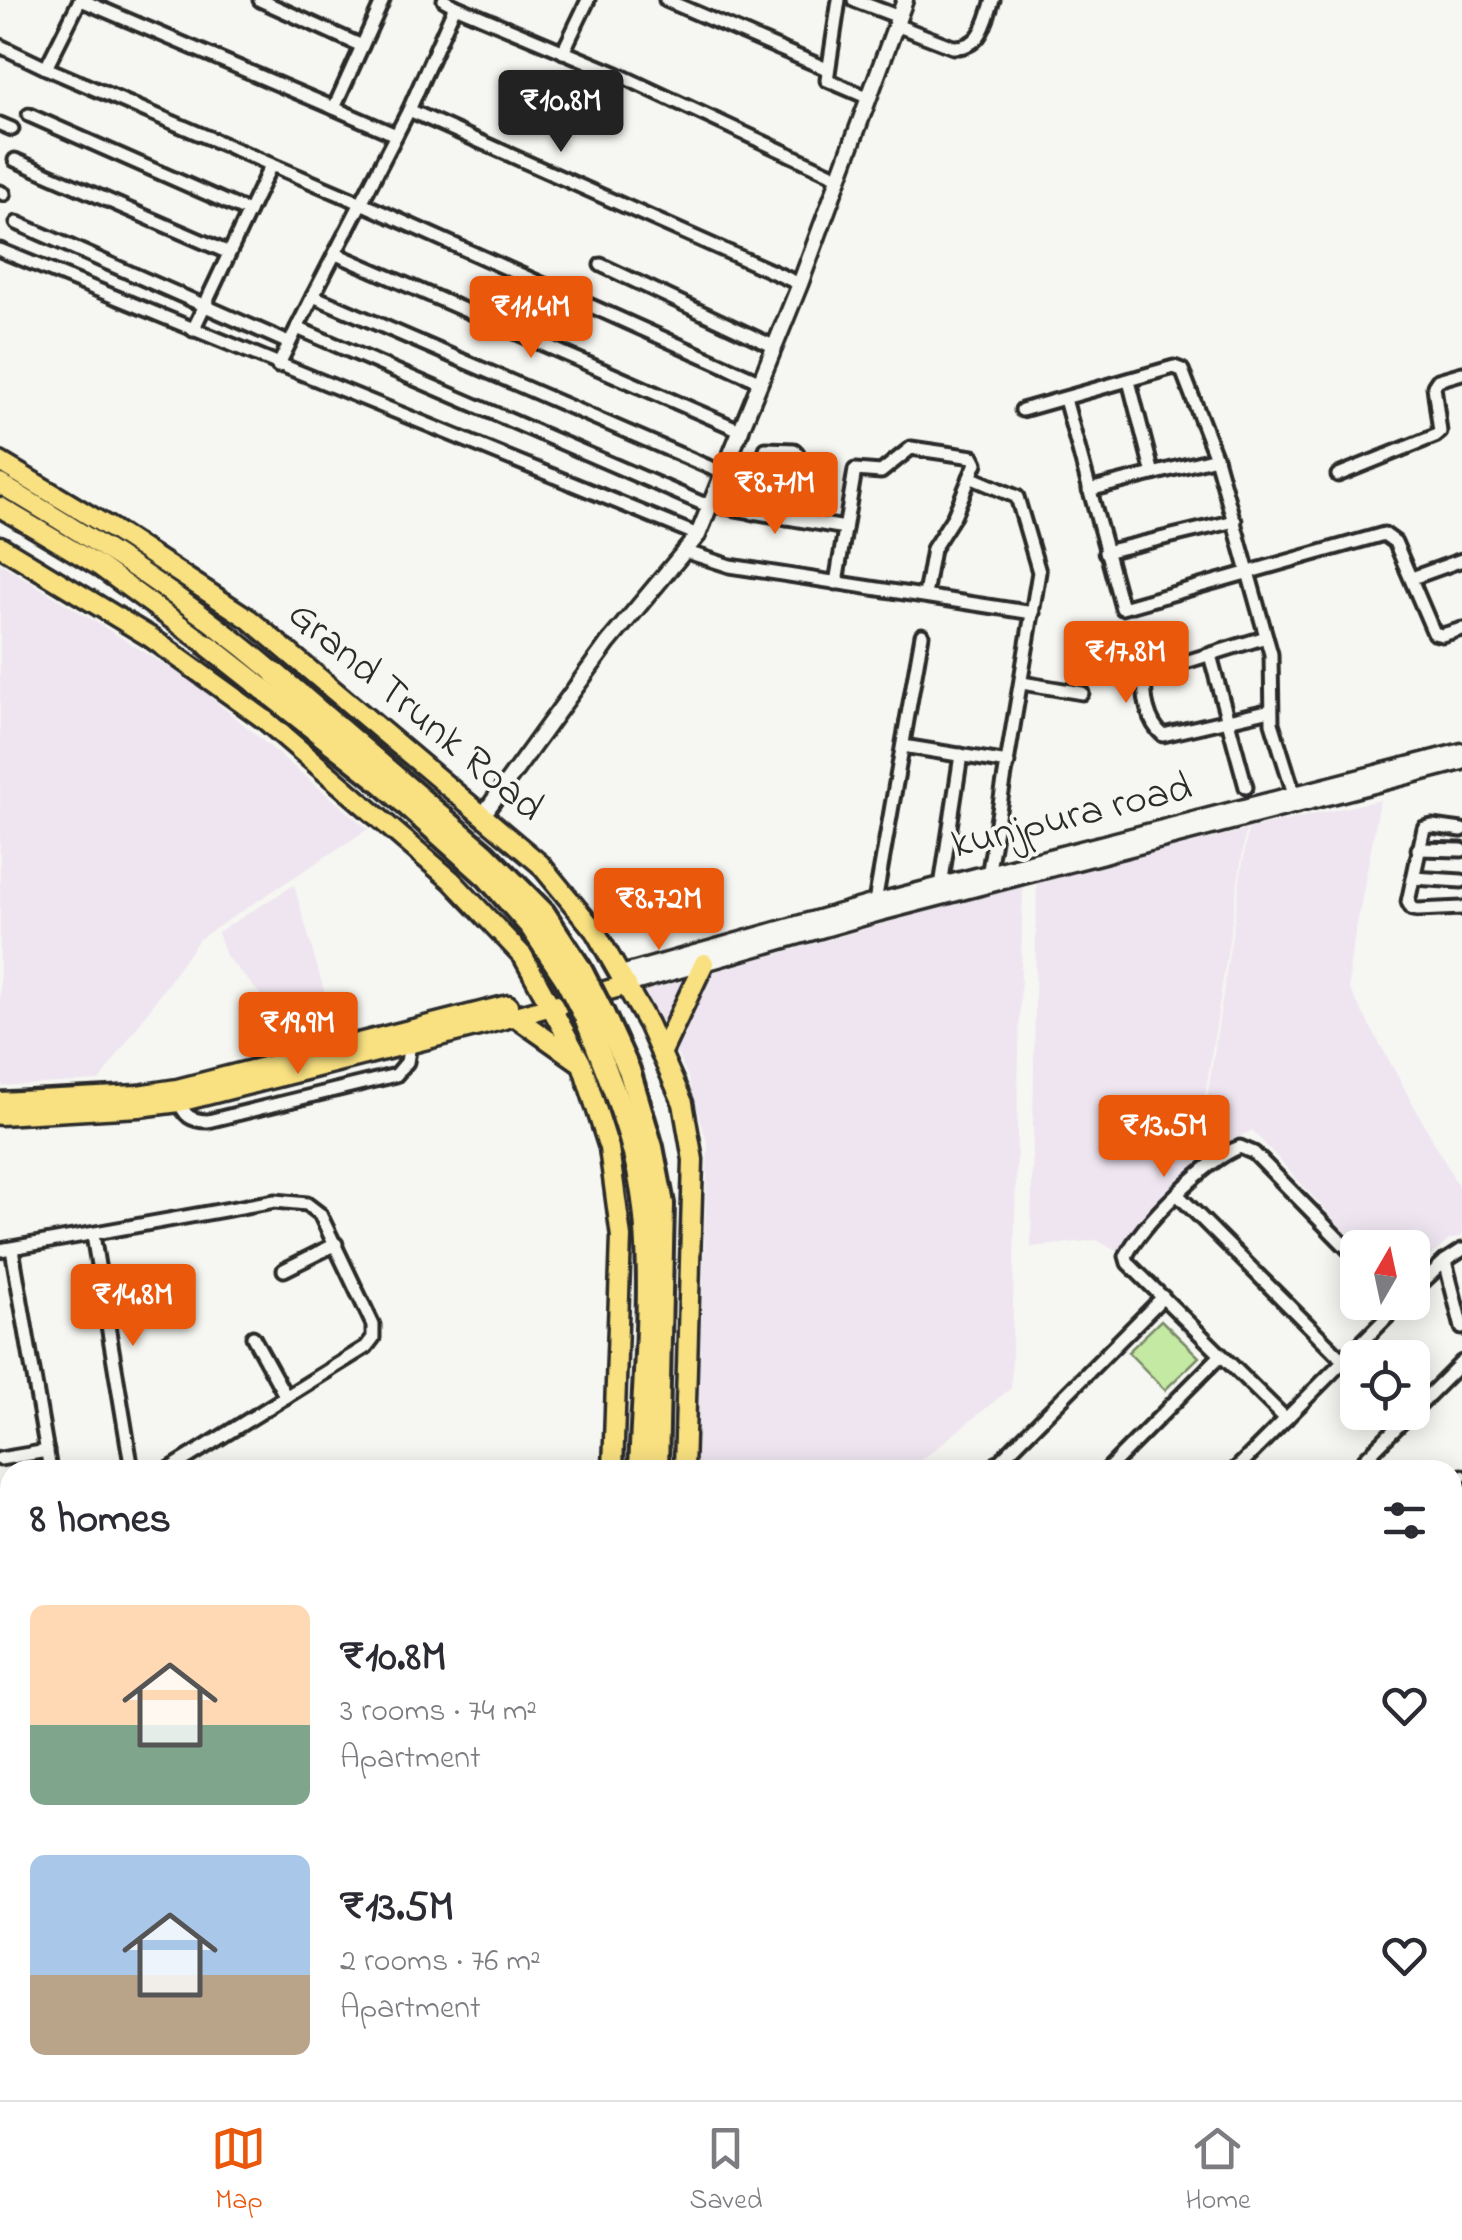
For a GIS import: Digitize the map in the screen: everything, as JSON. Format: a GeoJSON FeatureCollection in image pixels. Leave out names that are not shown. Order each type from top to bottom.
{"type":"FeatureCollection","features":[{"type":"Feature","properties":{"kind":"highway"},"geometry":{"type":"LineString","coordinates":[[209,646],[381,782],[488,877],[572,973]]}},
{"type":"Feature","properties":{"kind":"highway"},"geometry":{"type":"LineString","coordinates":[[276,674],[484,853],[544,914],[594,1014],[629,1070],[664,1204],[656,1460]]}},
{"type":"Feature","properties":{"kind":"highway"},"geometry":{"type":"LineString","coordinates":[[594,1014],[642,1192],[646,1277],[640,1460]]}},
{"type":"Feature","properties":{"kind":"main road","name":"Grand Trunk Road"},"geometry":{"type":"LineString","coordinates":[[0,462],[107,536],[249,619],[540,864],[595,931],[624,979],[683,1103],[693,1160],[684,1460]]}},
{"type":"Feature","properties":{"kind":"main road","name":"Grand Trunk Road"},"geometry":{"type":"LineString","coordinates":[[0,484],[107,536]]}},
{"type":"Feature","properties":{"kind":"main road"},"geometry":{"type":"LineString","coordinates":[[0,507],[99,566],[209,646]]}},
{"type":"Feature","properties":{"kind":"main road"},"geometry":{"type":"LineString","coordinates":[[107,536],[276,674]]}},
{"type":"Feature","properties":{"kind":"main road"},"geometry":{"type":"LineString","coordinates":[[0,546],[150,637],[264,720],[451,880],[523,956],[582,1064],[609,1148],[622,1237],[613,1460]]}},
{"type":"Feature","properties":{"kind":"main road"},"geometry":{"type":"LineString","coordinates":[[661,1054],[702,958]]}},
{"type":"Feature","properties":{"kind":"main road"},"geometry":{"type":"LineString","coordinates":[[0,1115],[139,1107],[624,979]]}},
{"type":"Feature","properties":{"kind":"main road"},"geometry":{"type":"LineString","coordinates":[[0,1102],[178,1095],[410,1044],[514,1016],[548,1001]]}},
{"type":"Feature","properties":{"kind":"main road"},"geometry":{"type":"LineString","coordinates":[[514,1016],[582,1064]]}},
{"type":"Feature","properties":{"kind":"street"},"geometry":{"type":"LineString","coordinates":[[46,68],[81,0],[396,135]]}},
{"type":"Feature","properties":{"kind":"street"},"geometry":{"type":"LineString","coordinates":[[260,0],[362,46]]}},
{"type":"Feature","properties":{"kind":"street"},"geometry":{"type":"LineString","coordinates":[[334,108],[383,0]]}},
{"type":"Feature","properties":{"kind":"street"},"geometry":{"type":"LineString","coordinates":[[563,52],[588,0]]}},
{"type":"Feature","properties":{"kind":"street"},"geometry":{"type":"LineString","coordinates":[[666,0],[826,70]]}},
{"type":"Feature","properties":{"kind":"street"},"geometry":{"type":"LineString","coordinates":[[839,0],[827,80],[870,98]]}},
{"type":"Feature","properties":{"kind":"street"},"geometry":{"type":"LineString","coordinates":[[854,0],[953,47],[963,47],[978,39],[994,0]]}},
{"type":"Feature","properties":{"kind":"street"},"geometry":{"type":"LineString","coordinates":[[483,815],[608,643],[698,535],[800,284],[906,0]]}},
{"type":"Feature","properties":{"kind":"street"},"geometry":{"type":"LineString","coordinates":[[278,366],[409,110],[450,3],[840,178]]}},
{"type":"Feature","properties":{"kind":"street"},"geometry":{"type":"LineString","coordinates":[[0,46],[761,382]]}},
{"type":"Feature","properties":{"kind":"street"},"geometry":{"type":"LineString","coordinates":[[409,110],[800,284]]}},
{"type":"Feature","properties":{"kind":"street"},"geometry":{"type":"LineString","coordinates":[[29,115],[249,212]]}},
{"type":"Feature","properties":{"kind":"street"},"geometry":{"type":"LineString","coordinates":[[15,160],[228,253]]}},
{"type":"Feature","properties":{"kind":"street"},"geometry":{"type":"LineString","coordinates":[[193,330],[270,165]]}},
{"type":"Feature","properties":{"kind":"street"},"geometry":{"type":"LineString","coordinates":[[17,223],[289,344]]}},
{"type":"Feature","properties":{"kind":"street"},"geometry":{"type":"LineString","coordinates":[[0,250],[698,535]]}},
{"type":"Feature","properties":{"kind":"street"},"geometry":{"type":"LineString","coordinates":[[336,254],[742,431]]}},
{"type":"Feature","properties":{"kind":"street"},"geometry":{"type":"LineString","coordinates":[[602,265],[775,347]]}},
{"type":"Feature","properties":{"kind":"street"},"geometry":{"type":"LineString","coordinates":[[313,296],[725,474]]}},
{"type":"Feature","properties":{"kind":"street"},"geometry":{"type":"LineString","coordinates":[[297,328],[712,507],[845,528]]}},
{"type":"Feature","properties":{"kind":"street"},"geometry":{"type":"LineString","coordinates":[[1022,410],[1180,366],[1216,458],[1266,637],[1273,672],[1271,710],[1296,802]]}},
{"type":"Feature","properties":{"kind":"street"},"geometry":{"type":"LineString","coordinates":[[1338,475],[1440,432],[1434,386],[1438,380],[1462,373]]}},
{"type":"Feature","properties":{"kind":"street"},"geometry":{"type":"LineString","coordinates":[[1129,380],[1152,474]]}},
{"type":"Feature","properties":{"kind":"street"},"geometry":{"type":"LineString","coordinates":[[1065,399],[1120,605],[1125,608],[1377,534],[1390,536],[1395,542],[1434,633],[1442,636],[1462,629]]}},
{"type":"Feature","properties":{"kind":"street"},"geometry":{"type":"LineString","coordinates":[[836,583],[856,470],[881,472],[907,450],[917,447],[976,458],[954,516],[933,549],[924,596]]}},
{"type":"Feature","properties":{"kind":"street"},"geometry":{"type":"LineString","coordinates":[[752,513],[766,449],[794,450],[797,452],[786,518]]}},
{"type":"Feature","properties":{"kind":"street"},"geometry":{"type":"LineString","coordinates":[[1089,490],[1216,458]]}},
{"type":"Feature","properties":{"kind":"street"},"geometry":{"type":"LineString","coordinates":[[970,477],[1012,493],[1020,502],[1039,572],[987,879]]}},
{"type":"Feature","properties":{"kind":"street"},"geometry":{"type":"LineString","coordinates":[[1105,552],[1234,521]]}},
{"type":"Feature","properties":{"kind":"street"},"geometry":{"type":"LineString","coordinates":[[686,552],[730,566],[1033,613]]}},
{"type":"Feature","properties":{"kind":"street"},"geometry":{"type":"LineString","coordinates":[[1412,578],[1462,560]]}},
{"type":"Feature","properties":{"kind":"street"},"geometry":{"type":"LineString","coordinates":[[875,902],[922,635]]}},
{"type":"Feature","properties":{"kind":"street"},"geometry":{"type":"LineString","coordinates":[[1266,637],[1150,673],[1144,682],[1153,723],[1163,734],[1271,710]]}},
{"type":"Feature","properties":{"kind":"street"},"geometry":{"type":"LineString","coordinates":[[1210,655],[1246,786]]}},
{"type":"Feature","properties":{"kind":"street"},"geometry":{"type":"LineString","coordinates":[[1022,683],[1082,694]]}},
{"type":"Feature","properties":{"kind":"street"},"geometry":{"type":"LineString","coordinates":[[903,746],[1008,763]]}},
{"type":"Feature","properties":{"kind":"street","name":"kunjpura road"},"geometry":{"type":"LineString","coordinates":[[1296,802],[1462,751]]}},
{"type":"Feature","properties":{"kind":"street"},"geometry":{"type":"LineString","coordinates":[[941,886],[961,755]]}},
{"type":"Feature","properties":{"kind":"street","name":"kunjpura road"},"geometry":{"type":"LineString","coordinates":[[624,979],[987,879],[1462,762]]}},
{"type":"Feature","properties":{"kind":"street"},"geometry":{"type":"LineString","coordinates":[[1462,830],[1427,826],[1422,832],[1408,902],[1412,909],[1462,908]]}},
{"type":"Feature","properties":{"kind":"street"},"geometry":{"type":"LineString","coordinates":[[1418,849],[1462,850]]}},
{"type":"Feature","properties":{"kind":"street"},"geometry":{"type":"LineString","coordinates":[[1413,878],[1462,880]]}},
{"type":"Feature","properties":{"kind":"street","name":"kunjpura road"},"geometry":{"type":"LineString","coordinates":[[841,918],[875,902],[987,879]]}},
{"type":"Feature","properties":{"kind":"street"},"geometry":{"type":"LineString","coordinates":[[178,1095],[190,1118],[208,1121],[377,1080],[403,1070],[410,1044]]}},
{"type":"Feature","properties":{"kind":"street"},"geometry":{"type":"LineString","coordinates":[[1286,1418],[1128,1263],[1126,1256],[1205,1167],[1225,1152],[1240,1147],[1254,1153],[1340,1240]]}},
{"type":"Feature","properties":{"kind":"street"},"geometry":{"type":"LineString","coordinates":[[1178,1195],[1340,1357]]}},
{"type":"Feature","properties":{"kind":"street"},"geometry":{"type":"LineString","coordinates":[[48,1460],[6,1250],[292,1200],[308,1204],[320,1214],[336,1244],[374,1325],[373,1338],[366,1347],[184,1460]]}},
{"type":"Feature","properties":{"kind":"street"},"geometry":{"type":"LineString","coordinates":[[94,1234],[130,1460]]}},
{"type":"Feature","properties":{"kind":"street"},"geometry":{"type":"LineString","coordinates":[[284,1270],[336,1244]]}},
{"type":"Feature","properties":{"kind":"street"},"geometry":{"type":"LineString","coordinates":[[1430,1275],[1462,1250]]}},
{"type":"Feature","properties":{"kind":"street"},"geometry":{"type":"LineString","coordinates":[[1445,1260],[1462,1328]]}},
{"type":"Feature","properties":{"kind":"street"},"geometry":{"type":"LineString","coordinates":[[1001,1460],[1163,1298]]}},
{"type":"Feature","properties":{"kind":"street"},"geometry":{"type":"LineString","coordinates":[[1365,1340],[1385,1320]]}},
{"type":"Feature","properties":{"kind":"street"},"geometry":{"type":"LineString","coordinates":[[254,1337],[286,1397]]}},
{"type":"Feature","properties":{"kind":"street"},"geometry":{"type":"LineString","coordinates":[[1117,1460],[1221,1355]]}},
{"type":"Feature","properties":{"kind":"street"},"geometry":{"type":"LineString","coordinates":[[1430,1394],[1462,1362]]}},
{"type":"Feature","properties":{"kind":"street"},"geometry":{"type":"LineString","coordinates":[[1245,1460],[1340,1365]]}},
{"type":"Feature","properties":{"kind":"street"},"geometry":{"type":"LineString","coordinates":[[1364,1460],[1394,1430]]}},
{"type":"Feature","properties":{"kind":"street"},"geometry":{"type":"LineString","coordinates":[[0,1460],[46,1451]]}},
{"type":"Feature","properties":{"kind":"shaded area"},"geometry":{"type":"Polygon","coordinates":[[[0,563],[193,682],[368,829],[199,939],[99,1081],[0,1086],[0,563]]]}},
{"type":"Feature","properties":{"kind":"shaded area"},"geometry":{"type":"Polygon","coordinates":[[[1380,800],[1350,962],[1349,988],[1462,1193],[1462,1236],[1449,1240],[1430,1257],[1430,1230],[1343,1230],[1252,1130],[1198,1159],[1248,829],[1380,800]]]}},
{"type":"Feature","properties":{"kind":"shaded area"},"geometry":{"type":"Polygon","coordinates":[[[1246,830],[1194,1167],[1178,1189],[1116,1251],[1097,1240],[1031,1247],[1037,881],[1246,830]]]}},
{"type":"Feature","properties":{"kind":"shaded area"},"geometry":{"type":"Polygon","coordinates":[[[294,885],[337,1037],[274,1050],[261,995],[226,956],[218,932],[294,885]]]}},
{"type":"Feature","properties":{"kind":"shaded area"},"geometry":{"type":"Polygon","coordinates":[[[1023,885],[1011,1388],[921,1460],[696,1460],[708,1145],[687,1074],[645,991],[1023,885]]]}},
{"type":"Feature","properties":{"kind":"green space"},"geometry":{"type":"Polygon","coordinates":[[[1161,1320],[1199,1357],[1165,1390],[1128,1352],[1161,1320]]]}}]}
